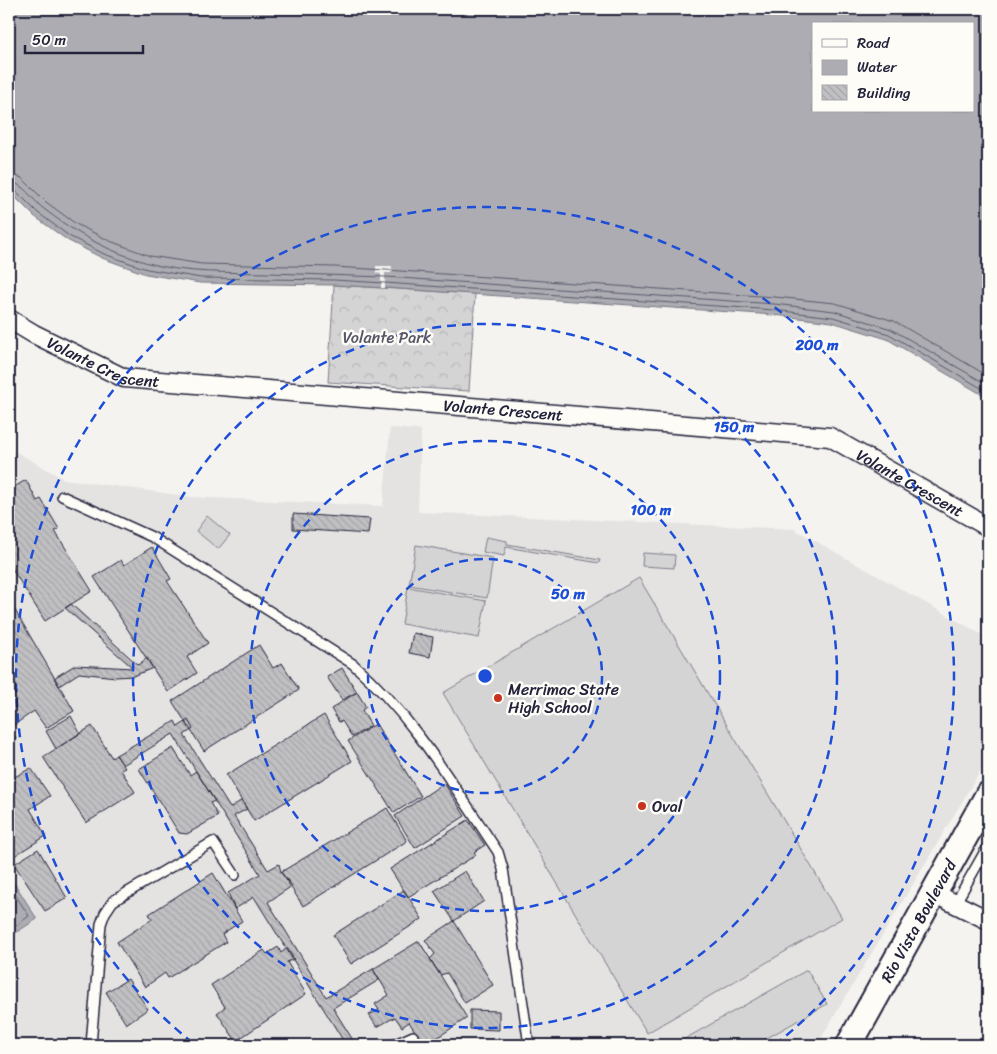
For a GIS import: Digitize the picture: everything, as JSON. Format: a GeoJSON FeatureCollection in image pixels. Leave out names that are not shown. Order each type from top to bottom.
{"type":"FeatureCollection","features":[{"type":"Feature","properties":{"kind":"street","name":"Volante Crescent"},"geometry":{"type":"LineString","coordinates":[[9,319],[34,334],[124,378],[830,437],[988,527]]}},
{"type":"Feature","properties":{"kind":"street","name":"Rio Vista Boulevard"},"geometry":{"type":"LineString","coordinates":[[849,1045],[988,795]]}},
{"type":"Feature","properties":{"kind":"street"},"geometry":{"type":"LineString","coordinates":[[933,893],[988,920]]}},
{"type":"Feature","properties":{"kind":"lane"},"geometry":{"type":"LineString","coordinates":[[62,496],[152,537],[353,664],[374,682],[437,761],[498,852],[503,869],[529,1045]]}},
{"type":"Feature","properties":{"kind":"lane"},"geometry":{"type":"LineString","coordinates":[[91,1045],[101,924],[105,913],[113,901],[213,842],[235,875]]}},
{"type":"Feature","properties":{"kind":"lane","name":"Rio Vista Boulevard"},"geometry":{"type":"LineString","coordinates":[[955,904],[988,846]]}},
{"type":"Feature","properties":{"kind":"lane"},"geometry":{"type":"LineString","coordinates":[[393,1045],[413,1036]]}},
{"type":"Feature","properties":{"kind":"shaded area","name":"Merrimac State High School"},"geometry":{"type":"Polygon","coordinates":[[[390,428],[421,430],[418,512],[794,529],[988,638],[988,758],[817,1045],[9,1045],[9,448],[64,479],[192,497],[383,506],[390,428]]]}},
{"type":"Feature","properties":{"kind":"green space","name":"Volante Park"},"geometry":{"type":"Polygon","coordinates":[[[334,285],[475,294],[469,391],[328,382],[334,285]]]}},
{"type":"Feature","properties":{"kind":"green space"},"geometry":{"type":"Polygon","coordinates":[[[207,516],[230,535],[218,549],[196,531],[207,516]]]}},
{"type":"Feature","properties":{"kind":"green space"},"geometry":{"type":"Polygon","coordinates":[[[486,537],[507,541],[507,544],[600,560],[599,563],[506,547],[504,556],[483,552],[486,537]]]}},
{"type":"Feature","properties":{"kind":"green space"},"geometry":{"type":"Polygon","coordinates":[[[416,545],[493,558],[487,598],[409,585],[416,545]]]}},
{"type":"Feature","properties":{"kind":"green space"},"geometry":{"type":"Polygon","coordinates":[[[643,553],[675,555],[674,568],[642,566],[643,553]]]}},
{"type":"Feature","properties":{"kind":"green space","name":"Oval"},"geometry":{"type":"Polygon","coordinates":[[[639,578],[842,918],[647,1033],[443,693],[639,578]]]}},
{"type":"Feature","properties":{"kind":"green space"},"geometry":{"type":"Polygon","coordinates":[[[408,587],[486,601],[479,638],[402,624],[408,587]]]}},
{"type":"Feature","properties":{"kind":"green space"},"geometry":{"type":"Polygon","coordinates":[[[807,970],[827,1004],[760,1042],[754,1045],[674,1045],[807,970]]]}},
{"type":"Feature","properties":{"kind":"water"},"geometry":{"type":"Polygon","coordinates":[[[9,9],[988,9],[988,398],[887,339],[832,322],[774,315],[385,288],[334,285],[200,283],[146,274],[102,258],[67,240],[34,216],[9,191],[9,9]]]}},
{"type":"Feature","properties":{"kind":"water"},"geometry":{"type":"Polygon","coordinates":[[[15,884],[37,919],[9,937],[9,888],[15,884]]]}},
{"type":"Feature","properties":{"kind":"pier"},"geometry":{"type":"Polygon","coordinates":[[[376,266],[392,266],[391,273],[385,273],[385,288],[381,288],[381,274],[376,273],[376,266]]]}},
{"type":"Feature","properties":{"kind":"building"},"geometry":{"type":"Polygon","coordinates":[[[26,480],[37,501],[41,499],[59,529],[55,531],[92,591],[45,621],[9,564],[9,490],[26,480]]]}},
{"type":"Feature","properties":{"kind":"building"},"geometry":{"type":"Polygon","coordinates":[[[293,514],[370,519],[368,534],[293,529],[293,514]]]}},
{"type":"Feature","properties":{"kind":"building"},"geometry":{"type":"Polygon","coordinates":[[[152,547],[171,579],[167,581],[208,643],[187,657],[197,673],[168,692],[94,577],[121,560],[124,565],[152,547]]]}},
{"type":"Feature","properties":{"kind":"building"},"geometry":{"type":"Polygon","coordinates":[[[9,600],[74,711],[46,728],[34,711],[14,725],[9,717],[9,600]]]}},
{"type":"Feature","properties":{"kind":"building"},"geometry":{"type":"Polygon","coordinates":[[[71,604],[138,665],[147,658],[153,668],[133,676],[116,677],[79,673],[59,686],[54,678],[75,665],[133,668],[65,608],[71,604]]]}},
{"type":"Feature","properties":{"kind":"building"},"geometry":{"type":"Polygon","coordinates":[[[413,633],[433,637],[430,657],[409,653],[413,633]]]}},
{"type":"Feature","properties":{"kind":"building"},"geometry":{"type":"Polygon","coordinates":[[[259,645],[273,668],[282,663],[299,690],[204,751],[172,701],[259,645]]]}},
{"type":"Feature","properties":{"kind":"building"},"geometry":{"type":"Polygon","coordinates":[[[342,668],[357,692],[342,700],[327,677],[342,668]]]}},
{"type":"Feature","properties":{"kind":"building"},"geometry":{"type":"Polygon","coordinates":[[[357,692],[366,707],[362,710],[371,726],[352,737],[342,721],[339,722],[331,709],[357,692]]]}},
{"type":"Feature","properties":{"kind":"building"},"geometry":{"type":"Polygon","coordinates":[[[324,715],[352,761],[254,821],[226,775],[324,715]]]}},
{"type":"Feature","properties":{"kind":"building"},"geometry":{"type":"Polygon","coordinates":[[[71,716],[80,733],[56,749],[46,731],[71,716]]]}},
{"type":"Feature","properties":{"kind":"building"},"geometry":{"type":"Polygon","coordinates":[[[188,720],[193,729],[184,735],[230,808],[242,800],[247,809],[234,816],[268,870],[279,864],[281,872],[292,886],[268,902],[326,997],[373,969],[379,980],[333,1008],[356,1045],[346,1045],[254,897],[235,909],[228,893],[260,874],[173,734],[123,765],[116,755],[175,721],[178,727],[188,720]]]}},
{"type":"Feature","properties":{"kind":"building"},"geometry":{"type":"Polygon","coordinates":[[[376,724],[421,796],[394,813],[348,741],[376,724]]]}},
{"type":"Feature","properties":{"kind":"building"},"geometry":{"type":"Polygon","coordinates":[[[9,726],[16,738],[9,743],[9,726]]]}},
{"type":"Feature","properties":{"kind":"building"},"geometry":{"type":"Polygon","coordinates":[[[92,726],[112,758],[116,755],[125,768],[121,770],[135,792],[86,823],[43,757],[92,726]]]}},
{"type":"Feature","properties":{"kind":"building"},"geometry":{"type":"Polygon","coordinates":[[[173,748],[190,775],[196,771],[215,801],[210,803],[218,816],[187,834],[179,833],[139,769],[173,748]]]}},
{"type":"Feature","properties":{"kind":"building"},"geometry":{"type":"Polygon","coordinates":[[[31,768],[50,796],[30,809],[46,836],[14,856],[9,848],[9,780],[31,768]]]}},
{"type":"Feature","properties":{"kind":"building"},"geometry":{"type":"Polygon","coordinates":[[[444,783],[465,816],[415,848],[395,816],[444,783]]]}},
{"type":"Feature","properties":{"kind":"building"},"geometry":{"type":"Polygon","coordinates":[[[387,808],[407,841],[303,906],[281,872],[387,808]]]}},
{"type":"Feature","properties":{"kind":"building"},"geometry":{"type":"Polygon","coordinates":[[[468,820],[485,845],[474,852],[476,855],[408,897],[390,869],[468,820]]]}},
{"type":"Feature","properties":{"kind":"building"},"geometry":{"type":"Polygon","coordinates":[[[38,849],[67,898],[45,911],[14,864],[38,849]]]}},
{"type":"Feature","properties":{"kind":"building"},"geometry":{"type":"Polygon","coordinates":[[[465,871],[484,901],[454,921],[434,891],[465,871]]]}},
{"type":"Feature","properties":{"kind":"building"},"geometry":{"type":"Polygon","coordinates":[[[213,873],[242,921],[222,934],[226,942],[168,978],[165,973],[145,987],[117,942],[152,919],[149,914],[213,873]]]}},
{"type":"Feature","properties":{"kind":"building"},"geometry":{"type":"Polygon","coordinates":[[[404,890],[422,919],[351,964],[333,935],[404,890]]]}},
{"type":"Feature","properties":{"kind":"building"},"geometry":{"type":"Polygon","coordinates":[[[454,921],[493,985],[465,1003],[447,973],[440,975],[430,959],[435,954],[425,940],[454,921]]]}},
{"type":"Feature","properties":{"kind":"building"},"geometry":{"type":"Polygon","coordinates":[[[419,941],[467,1018],[426,1045],[424,1045],[409,1022],[402,1027],[395,1017],[377,1027],[369,1015],[379,1010],[375,1004],[389,995],[373,969],[419,941]]]}},
{"type":"Feature","properties":{"kind":"building"},"geometry":{"type":"Polygon","coordinates":[[[278,947],[281,953],[287,948],[294,959],[287,962],[306,994],[236,1041],[217,1013],[225,1007],[211,985],[264,950],[267,954],[278,947]]]}},
{"type":"Feature","properties":{"kind":"building"},"geometry":{"type":"Polygon","coordinates":[[[128,979],[148,1009],[126,1024],[106,992],[128,979]]]}},
{"type":"Feature","properties":{"kind":"building"},"geometry":{"type":"Polygon","coordinates":[[[470,1010],[499,1011],[499,1030],[470,1029],[470,1010]]]}},
{"type":"Feature","properties":{"kind":"place","name":"Merrimac State High School"},"geometry":{"type":"Point","coordinates":[498,698]}},
{"type":"Feature","properties":{"kind":"place","name":"Oval"},"geometry":{"type":"Point","coordinates":[642,806]}}]}
